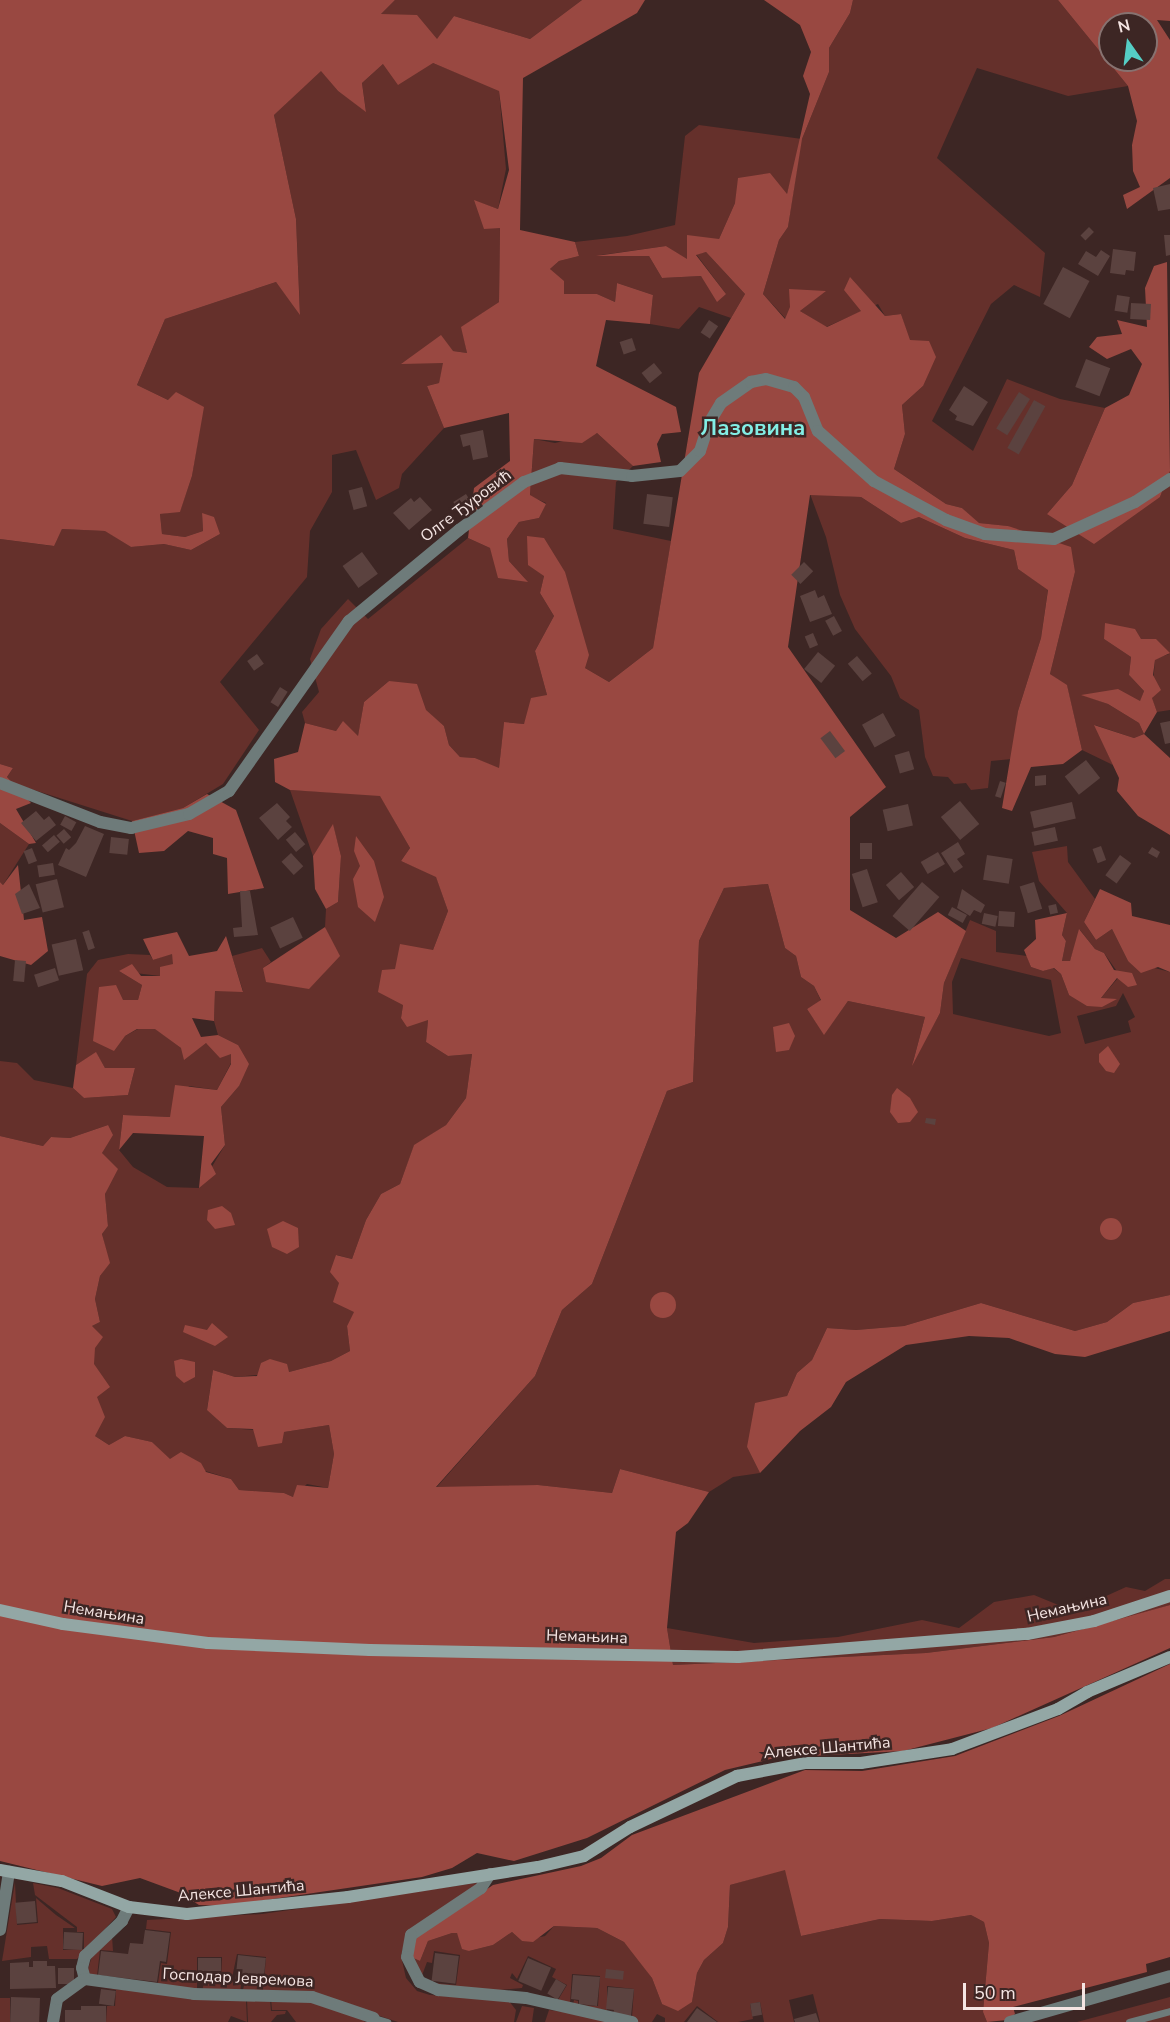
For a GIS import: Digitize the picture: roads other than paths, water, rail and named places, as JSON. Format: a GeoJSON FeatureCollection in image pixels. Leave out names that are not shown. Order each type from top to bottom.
{"type":"FeatureCollection","features":[{"type":"Feature","properties":{"kind":"street","name":"Олге Ђуровић"},"geometry":{"type":"LineString","coordinates":[[0,783],[100,822],[131,828],[189,814],[229,791],[349,621],[459,530],[524,482],[560,468],[632,476],[680,471],[700,451],[709,423],[721,403],[751,382],[766,379],[794,387],[804,397],[818,431],[874,481],[946,520],[985,534],[1054,539],[1135,502],[1170,479]]}},
{"type":"Feature","properties":{"kind":"street","name":"Немањина"},"geometry":{"type":"LineString","coordinates":[[0,1610],[73,1625],[208,1643],[727,1657],[1027,1634],[1094,1621],[1170,1596]]}},
{"type":"Feature","properties":{"kind":"street","name":"Алексе Шантића"},"geometry":{"type":"LineString","coordinates":[[4,1871],[62,1881],[129,1907],[187,1914],[240,1911],[490,1874],[584,1856],[630,1827],[737,1776],[805,1763],[861,1763],[952,1749],[1058,1709],[1170,1657]]}},
{"type":"Feature","properties":{"kind":"street"},"geometry":{"type":"LineString","coordinates":[[0,1930],[4,1871]]}},
{"type":"Feature","properties":{"kind":"street"},"geometry":{"type":"LineString","coordinates":[[490,1874],[481,1888],[411,1935],[407,1957],[420,1982],[438,1990],[526,1998],[632,2022]]}},
{"type":"Feature","properties":{"kind":"street"},"geometry":{"type":"LineString","coordinates":[[53,2022],[57,1999],[85,1979],[82,1968],[85,1956],[122,1921],[129,1907]]}},
{"type":"Feature","properties":{"kind":"street"},"geometry":{"type":"LineString","coordinates":[[1014,2021],[1170,1976]]}},
{"type":"Feature","properties":{"kind":"street","name":"Господар Јевремова"},"geometry":{"type":"LineString","coordinates":[[85,1979],[194,1995],[312,1998],[374,2018]]}},
{"type":"Feature","properties":{"kind":"lane"},"geometry":{"type":"LineString","coordinates":[[1129,2022],[1170,2011]]}},
{"type":"Feature","properties":{"kind":"lane","name":"Господар Јевремова"},"geometry":{"type":"LineString","coordinates":[[374,2018],[387,2022]]}},
{"type":"Feature","properties":{"kind":"district","name":"Лазовина"},"geometry":{"type":"Point","coordinates":[753,429]}}]}
